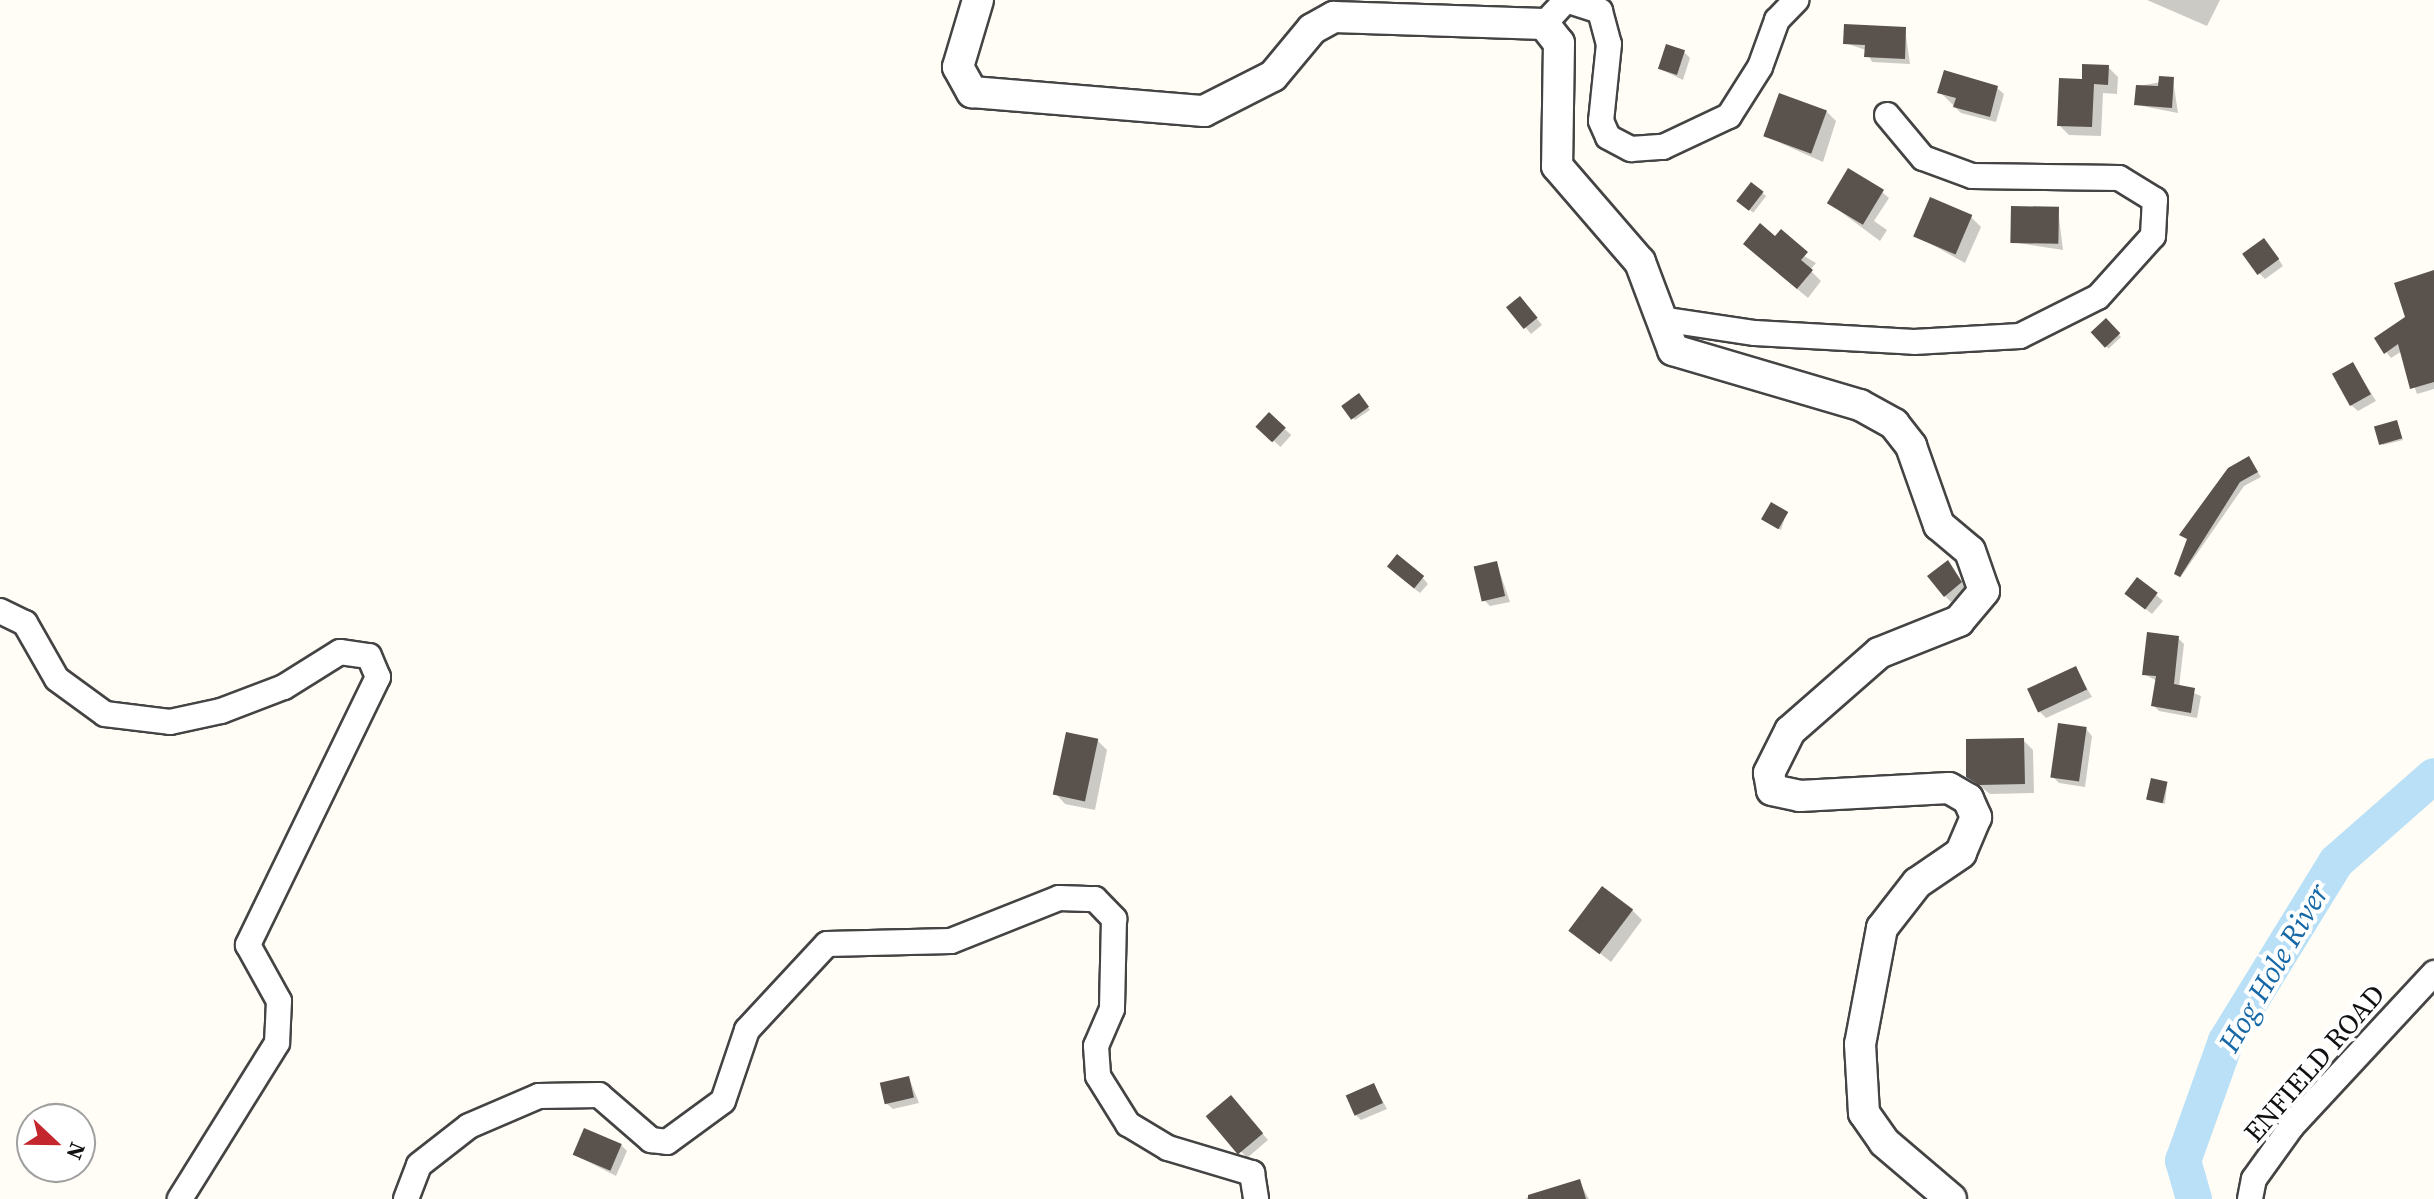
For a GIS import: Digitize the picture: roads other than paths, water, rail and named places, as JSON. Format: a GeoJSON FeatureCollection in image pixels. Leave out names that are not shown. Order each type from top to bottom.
{"type":"FeatureCollection","features":[{"type":"Feature","properties":{"kind":"street"},"geometry":{"type":"LineString","coordinates":[[978,0],[958,67],[972,92],[1204,111],[1273,76],[1312,29],[1334,17],[1544,24],[1566,0],[1600,11],[1609,44],[1601,121],[1608,137],[1631,149],[1663,147],[1729,116],[1760,67],[1777,20],[1796,0]]}},
{"type":"Feature","properties":{"kind":"street"},"geometry":{"type":"LineString","coordinates":[[1544,24],[1559,43],[1557,166],[1622,236],[1661,319],[1665,338],[1684,356],[1860,405],[1894,424],[1911,446],[1939,525],[1982,572],[1976,607],[1879,653],[1790,731],[1769,773],[1772,790],[1800,796],[1949,788],[1968,799],[1976,817],[1961,853],[1917,883],[1882,928],[1860,1044],[1864,1113],[1884,1142],[1951,1199]]}},
{"type":"Feature","properties":{"kind":"street"},"geometry":{"type":"LineString","coordinates":[[1661,319],[1755,333],[1914,342],[2020,336],[2098,297],[2153,236],[2155,200],[2119,178],[1972,176],[1923,158],[1887,115]]}},
{"type":"Feature","properties":{"kind":"street"},"geometry":{"type":"LineString","coordinates":[[0,611],[25,623],[57,679],[105,714],[170,722],[221,711],[284,687],[340,652],[369,656],[378,677],[248,945],[279,1001],[277,1043],[180,1199]]}},
{"type":"Feature","properties":{"kind":"street"},"geometry":{"type":"LineString","coordinates":[[406,1199],[419,1165],[469,1126],[539,1096],[599,1095],[651,1140],[667,1142],[723,1101],[747,1030],[827,944],[951,941],[1059,898],[1095,899],[1114,919],[1112,1009],[1097,1061],[1098,1076],[1128,1124],[1168,1148],[1252,1173],[1256,1199]]}},
{"type":"Feature","properties":{"kind":"street","name":"ENFIELD ROAD"},"geometry":{"type":"LineString","coordinates":[[2250,1199],[2254,1179],[2292,1126],[2434,973]]}},
{"type":"Feature","properties":{"kind":"waterway","name":"Hog Hole River"},"geometry":{"type":"LineString","coordinates":[[2194,1199],[2183,1161],[2226,1041],[2336,862],[2434,776]]}}]}
